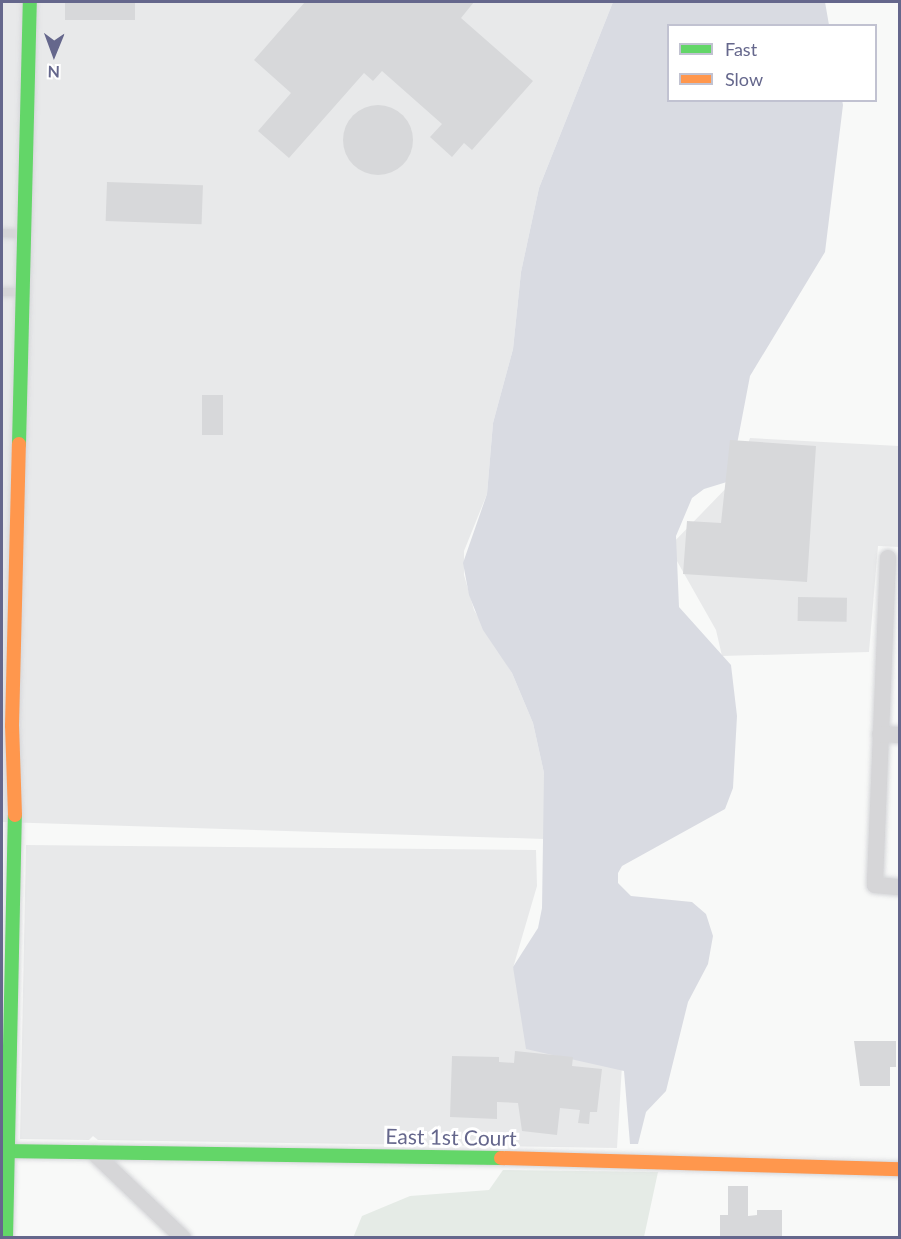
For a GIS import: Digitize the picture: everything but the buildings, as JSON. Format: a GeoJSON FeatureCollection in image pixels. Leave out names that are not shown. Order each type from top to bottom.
{"type":"FeatureCollection","features":[{"type":"Feature","properties":{"kind":"street"},"geometry":{"type":"LineString","coordinates":[[6,1238],[5,1151],[12,726],[9,551],[23,292],[30,2]]}},
{"type":"Feature","properties":{"kind":"street"},"geometry":{"type":"LineString","coordinates":[[888,558],[875,885],[900,887]]}},
{"type":"Feature","properties":{"kind":"street"},"geometry":{"type":"LineString","coordinates":[[880,734],[900,735]]}},
{"type":"Feature","properties":{"kind":"street","name":"East 1st Court"},"geometry":{"type":"LineString","coordinates":[[5,1151],[680,1161],[900,1169]]}},
{"type":"Feature","properties":{"kind":"street"},"geometry":{"type":"LineString","coordinates":[[94,1153],[183,1238]]}},
{"type":"Feature","properties":{"kind":"lane"},"geometry":{"type":"LineString","coordinates":[[2,233],[24,234]]}},
{"type":"Feature","properties":{"kind":"lane"},"geometry":{"type":"LineString","coordinates":[[2,292],[23,292]]}},
{"type":"Feature","properties":{"kind":"shaded area"},"geometry":{"type":"Polygon","coordinates":[[[2,2],[613,2],[539,188],[521,272],[513,349],[493,423],[487,494],[464,551],[464,575],[474,610],[512,673],[533,723],[544,773],[544,839],[2,822],[2,2]]]}},
{"type":"Feature","properties":{"kind":"shaded area"},"geometry":{"type":"Polygon","coordinates":[[[613,2],[825,2],[829,24],[667,24],[667,102],[842,102],[843,105],[825,252],[750,376],[730,481],[704,489],[692,498],[676,536],[679,607],[731,665],[737,716],[733,788],[725,809],[622,866],[618,873],[618,883],[631,896],[692,902],[706,914],[713,936],[708,964],[688,1002],[666,1091],[646,1112],[638,1144],[630,1144],[624,1071],[526,1049],[513,967],[538,928],[542,908],[544,773],[533,723],[512,673],[483,630],[469,595],[463,563],[487,494],[493,423],[513,349],[521,272],[539,188],[613,2]]]}},
{"type":"Feature","properties":{"kind":"shaded area"},"geometry":{"type":"Polygon","coordinates":[[[750,438],[899,446],[900,554],[898,566],[899,547],[878,546],[869,652],[722,656],[716,630],[669,547],[736,478],[750,438]]]}},
{"type":"Feature","properties":{"kind":"shaded area"},"geometry":{"type":"Polygon","coordinates":[[[26,845],[536,850],[537,886],[513,968],[622,1065],[617,1148],[98,1140],[93,1136],[89,1140],[20,1139],[26,845]]]}},
{"type":"Feature","properties":{"kind":"shaded area"},"geometry":{"type":"Polygon","coordinates":[[[503,1170],[658,1172],[644,1237],[353,1238],[362,1216],[410,1196],[489,1190],[503,1170]]]}},
{"type":"Feature","properties":{"kind":"traffic: fast"},"geometry":{"type":"LineString","coordinates":[[19,444],[30,2]]}},
{"type":"Feature","properties":{"kind":"traffic: fast"},"geometry":{"type":"LineString","coordinates":[[6,1238],[15,815]]}},
{"type":"Feature","properties":{"kind":"traffic: fast"},"geometry":{"type":"LineString","coordinates":[[2,1151],[501,1158]]}},
{"type":"Feature","properties":{"kind":"traffic: slow"},"geometry":{"type":"LineString","coordinates":[[15,815],[12,726],[19,444]]}},
{"type":"Feature","properties":{"kind":"traffic: slow"},"geometry":{"type":"LineString","coordinates":[[501,1158],[900,1169]]}}]}
